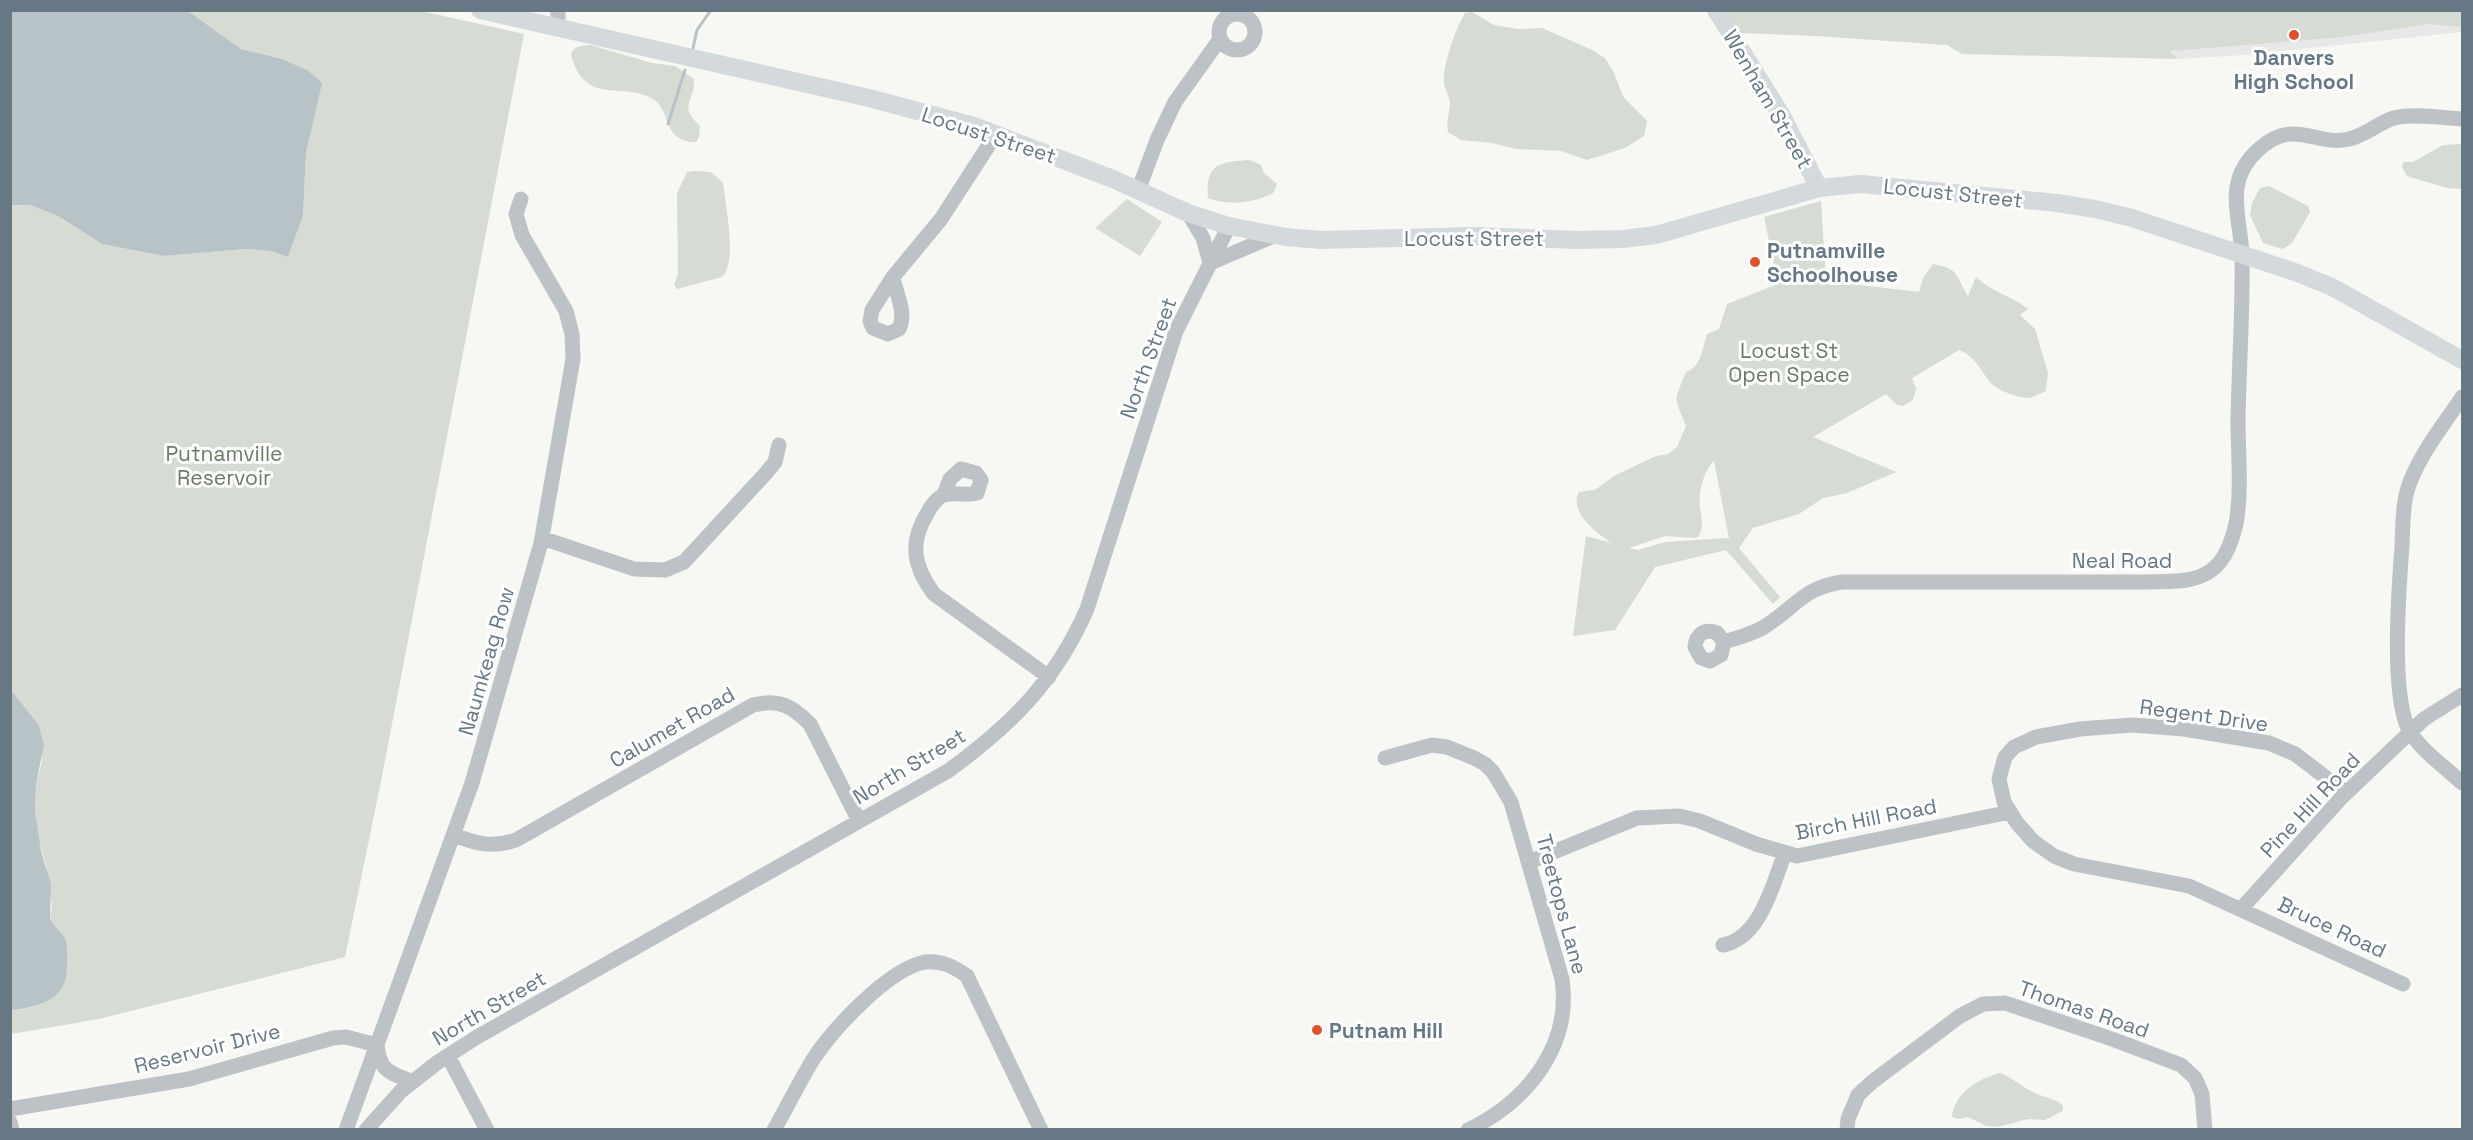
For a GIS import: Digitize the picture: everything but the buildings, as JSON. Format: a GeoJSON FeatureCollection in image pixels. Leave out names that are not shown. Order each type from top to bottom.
{"type":"FeatureCollection","features":[{"type":"Feature","properties":{"kind":"main road","name":"Locust Street"},"geometry":{"type":"LineString","coordinates":[[480,10],[558,20],[869,98],[996,134],[1138,190],[1188,213],[1229,226],[1276,236],[1320,240],[1476,236],[1578,240],[1623,239],[1656,235],[1819,188],[1862,184],[2095,209],[2132,218],[2242,254],[2332,287],[2463,360]]}},
{"type":"Feature","properties":{"kind":"main road","name":"Wenham Street"},"geometry":{"type":"LineString","coordinates":[[1716,10],[1782,116],[1819,188]]}},
{"type":"Feature","properties":{"kind":"street"},"geometry":{"type":"LineString","coordinates":[[1138,190],[1175,102],[1220,39]]}},
{"type":"Feature","properties":{"kind":"street","name":"Neal Road"},"geometry":{"type":"LineString","coordinates":[[1724,642],[1762,628],[1805,594],[1825,585],[1842,582],[2164,582],[2198,578],[2211,570],[2221,562],[2230,543],[2239,498],[2242,254],[2234,200],[2236,188],[2246,164],[2253,154],[2278,136],[2292,134],[2349,140],[2397,117],[2463,119]]}},
{"type":"Feature","properties":{"kind":"street"},"geometry":{"type":"LineString","coordinates":[[893,278],[940,219],[996,134]]}},
{"type":"Feature","properties":{"kind":"street","name":"Naumkeag Row"},"geometry":{"type":"LineString","coordinates":[[346,1130],[476,772],[542,538],[573,359],[572,334],[562,302],[522,235],[516,214],[521,199]]}},
{"type":"Feature","properties":{"kind":"street"},"geometry":{"type":"LineString","coordinates":[[1188,213],[1203,238],[1210,263],[1276,236]]}},
{"type":"Feature","properties":{"kind":"street","name":"North Street"},"geometry":{"type":"LineString","coordinates":[[366,1130],[401,1091],[477,1037],[948,771],[990,740],[1030,702],[1075,637],[1087,609],[1176,331],[1229,226]]}},
{"type":"Feature","properties":{"kind":"street"},"geometry":{"type":"LineString","coordinates":[[2463,397],[2416,470],[2407,490],[2402,515],[2398,657],[2404,715],[2410,732],[2433,757],[2463,783]]}},
{"type":"Feature","properties":{"kind":"street"},"geometry":{"type":"LineString","coordinates":[[542,538],[634,569],[665,570],[684,562],[766,473],[775,462],[779,445]]}},
{"type":"Feature","properties":{"kind":"street"},"geometry":{"type":"LineString","coordinates":[[944,495],[932,505],[919,526],[916,536],[918,567],[924,582],[934,594],[1049,677]]}},
{"type":"Feature","properties":{"kind":"street","name":"Pine Hill Road"},"geometry":{"type":"LineString","coordinates":[[2242,908],[2346,793],[2424,719],[2463,695]]}},
{"type":"Feature","properties":{"kind":"street","name":"Calumet Road"},"geometry":{"type":"LineString","coordinates":[[454,836],[478,845],[499,845],[516,840],[753,705],[771,700],[799,713],[810,724],[860,821]]}},
{"type":"Feature","properties":{"kind":"street","name":"Regent Drive"},"geometry":{"type":"LineString","coordinates":[[2242,908],[2189,886],[2074,864],[2054,856],[2032,841],[2017,824],[2004,802],[2000,780],[2005,757],[2014,747],[2036,737],[2080,729],[2132,724],[2184,729],[2269,743],[2295,754],[2346,793]]}},
{"type":"Feature","properties":{"kind":"street","name":"Treetops Lane"},"geometry":{"type":"LineString","coordinates":[[1385,758],[1432,745],[1448,747],[1485,764],[1500,781],[1511,802],[1562,979],[1563,1018],[1549,1055],[1529,1086],[1500,1113],[1468,1130]]}},
{"type":"Feature","properties":{"kind":"street","name":"Birch Hill Road"},"geometry":{"type":"LineString","coordinates":[[1529,862],[1637,818],[1679,816],[1700,821],[1721,831],[1797,856],[2010,812]]}},
{"type":"Feature","properties":{"kind":"street"},"geometry":{"type":"LineString","coordinates":[[1723,945],[1736,941],[1754,923],[1785,853]]}},
{"type":"Feature","properties":{"kind":"street","name":"Bruce Road"},"geometry":{"type":"LineString","coordinates":[[2242,908],[2403,984]]}},
{"type":"Feature","properties":{"kind":"street"},"geometry":{"type":"LineString","coordinates":[[774,1130],[813,1059],[844,1020],[878,988],[908,968],[925,963],[941,962],[954,966],[967,976],[1036,1127]]}},
{"type":"Feature","properties":{"kind":"street","name":"Thomas Road"},"geometry":{"type":"LineString","coordinates":[[1847,1130],[1848,1119],[1858,1095],[1872,1082],[1960,1016],[1983,1004],[2005,1003],[2181,1065],[2195,1078],[2202,1094],[2205,1130]]}},
{"type":"Feature","properties":{"kind":"street","name":"Reservoir Drive"},"geometry":{"type":"LineString","coordinates":[[10,1109],[189,1079],[333,1038],[346,1037],[377,1045]]}},
{"type":"Feature","properties":{"kind":"street"},"geometry":{"type":"LineString","coordinates":[[377,1045],[379,1061],[383,1067],[413,1082]]}},
{"type":"Feature","properties":{"kind":"street"},"geometry":{"type":"LineString","coordinates":[[448,1056],[487,1130]]}},
{"type":"Feature","properties":{"kind":"street"},"geometry":{"type":"LineString","coordinates":[[10,1122],[12,1130]]}},
{"type":"Feature","properties":{"kind":"shaded area"},"geometry":{"type":"Polygon","coordinates":[[[11,10],[188,11],[241,49],[279,58],[307,70],[322,83],[306,153],[303,216],[288,257],[271,251],[245,249],[164,256],[102,244],[58,216],[30,205],[11,205],[11,10]]]}},
{"type":"Feature","properties":{"kind":"shaded area","name":"Danvers High School"},"geometry":{"type":"Polygon","coordinates":[[[2130,11],[2462,11],[2462,32],[2244,55],[2178,59],[2130,11]]]}},
{"type":"Feature","properties":{"kind":"shaded area"},"geometry":{"type":"Polygon","coordinates":[[[11,690],[38,724],[44,744],[36,785],[35,812],[41,851],[51,884],[50,919],[65,938],[67,952],[64,984],[59,992],[52,999],[43,1003],[11,1010],[11,690]]]}},
{"type":"Feature","properties":{"kind":"green space"},"geometry":{"type":"Polygon","coordinates":[[[2462,10],[2462,27],[2428,24],[2343,37],[2170,51],[2178,59],[1962,54],[1947,45],[1740,33],[1726,11],[2462,10]]]}},
{"type":"Feature","properties":{"kind":"green space","name":"Putnamville Reservoir"},"geometry":{"type":"Polygon","coordinates":[[[188,11],[421,11],[524,34],[383,771],[345,957],[99,1019],[11,1034],[11,1010],[34,1007],[52,999],[63,984],[66,974],[67,943],[50,919],[52,906],[46,865],[36,832],[36,785],[42,761],[38,724],[11,690],[11,205],[30,205],[58,216],[102,244],[164,256],[245,249],[271,251],[288,257],[303,216],[306,153],[321,83],[280,58],[241,49],[188,11]]]}},
{"type":"Feature","properties":{"kind":"green space"},"geometry":{"type":"Polygon","coordinates":[[[1472,12],[1494,25],[1517,29],[1542,28],[1605,58],[1624,98],[1647,121],[1644,136],[1625,148],[1587,160],[1561,151],[1516,149],[1492,143],[1461,140],[1448,132],[1450,104],[1444,84],[1444,74],[1461,20],[1465,13],[1472,12]]]}},
{"type":"Feature","properties":{"kind":"green space"},"geometry":{"type":"Polygon","coordinates":[[[590,45],[652,63],[675,66],[694,79],[688,108],[693,119],[700,126],[696,142],[685,141],[672,132],[659,104],[653,99],[641,94],[605,90],[585,81],[577,70],[571,54],[577,47],[590,45]]]}},
{"type":"Feature","properties":{"kind":"green space"},"geometry":{"type":"Polygon","coordinates":[[[2462,144],[2462,189],[2447,188],[2407,176],[2402,167],[2404,162],[2413,162],[2443,145],[2462,144]]]}},
{"type":"Feature","properties":{"kind":"green space"},"geometry":{"type":"Polygon","coordinates":[[[1250,160],[1261,165],[1264,173],[1277,184],[1273,193],[1241,202],[1224,202],[1208,198],[1209,178],[1212,171],[1223,164],[1250,160]]]}},
{"type":"Feature","properties":{"kind":"green space"},"geometry":{"type":"Polygon","coordinates":[[[687,172],[711,172],[723,183],[729,232],[729,259],[727,270],[722,277],[677,289],[674,285],[678,274],[677,193],[687,172]]]}},
{"type":"Feature","properties":{"kind":"green space"},"geometry":{"type":"Polygon","coordinates":[[[2269,186],[2308,206],[2310,212],[2292,243],[2283,249],[2263,243],[2250,215],[2252,203],[2260,188],[2269,186]]]}},
{"type":"Feature","properties":{"kind":"green space"},"geometry":{"type":"Polygon","coordinates":[[[1127,199],[1162,222],[1140,256],[1095,228],[1127,199]]]}},
{"type":"Feature","properties":{"kind":"green space","name":"Locust St Open Space"},"geometry":{"type":"Polygon","coordinates":[[[1821,201],[1826,281],[1919,292],[1923,278],[1933,264],[1953,271],[1968,296],[1976,277],[2022,305],[2028,309],[2020,315],[2035,329],[2048,373],[2046,391],[2030,398],[2001,390],[1993,385],[1970,357],[1959,350],[1912,378],[1916,389],[1913,400],[1903,406],[1897,405],[1886,394],[1813,437],[1896,472],[1847,493],[1823,498],[1799,514],[1753,528],[1739,548],[1780,597],[1773,604],[1726,550],[1655,567],[1615,630],[1573,636],[1586,536],[1612,543],[1592,528],[1581,514],[1577,507],[1579,492],[1595,490],[1614,476],[1656,456],[1668,454],[1677,447],[1686,426],[1677,404],[1677,395],[1686,372],[1698,362],[1707,334],[1719,329],[1727,304],[1778,284],[1764,217],[1821,201]],[[1714,461],[1707,470],[1701,488],[1702,525],[1699,536],[1695,538],[1665,536],[1629,548],[1638,550],[1665,542],[1729,538],[1714,461]]]}},
{"type":"Feature","properties":{"kind":"green space"},"geometry":{"type":"Polygon","coordinates":[[[2000,1073],[2033,1092],[2056,1101],[2063,1106],[2063,1111],[2045,1120],[2028,1119],[1998,1127],[1986,1126],[1968,1117],[1958,1119],[1952,1117],[1954,1108],[1968,1088],[2000,1073]]]}},
{"type":"Feature","properties":{"kind":"waterway"},"geometry":{"type":"LineString","coordinates":[[693,48],[697,30],[711,10]]}},
{"type":"Feature","properties":{"kind":"waterway"},"geometry":{"type":"LineString","coordinates":[[668,124],[685,70]]}},
{"type":"Feature","properties":{"kind":"place","name":"Danvers High School"},"geometry":{"type":"Point","coordinates":[2294,35]}},
{"type":"Feature","properties":{"kind":"place","name":"Putnamville Schoolhouse"},"geometry":{"type":"Point","coordinates":[1755,262]}},
{"type":"Feature","properties":{"kind":"place","name":"Putnam Hill"},"geometry":{"type":"Point","coordinates":[1317,1030]}}]}
